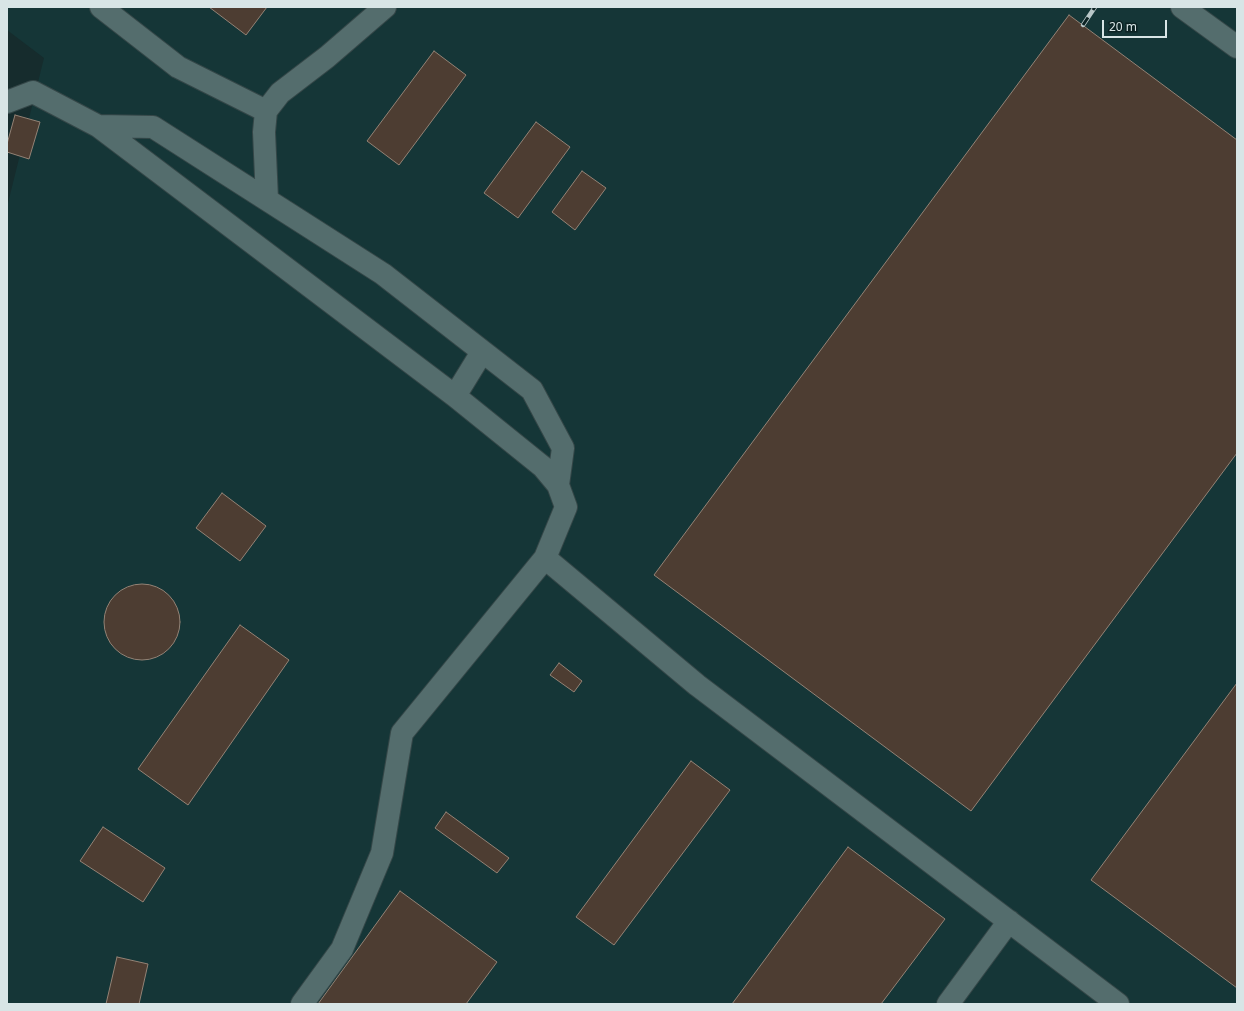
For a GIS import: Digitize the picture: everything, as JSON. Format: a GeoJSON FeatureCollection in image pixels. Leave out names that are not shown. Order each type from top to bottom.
{"type":"FeatureCollection","features":[{"type":"Feature","properties":{"kind":"lane"},"geometry":{"type":"LineString","coordinates":[[101,7],[178,67],[266,112]]}},
{"type":"Feature","properties":{"kind":"lane"},"geometry":{"type":"LineString","coordinates":[[267,199],[264,132],[266,112],[280,93],[327,57],[384,7]]}},
{"type":"Feature","properties":{"kind":"lane"},"geometry":{"type":"LineString","coordinates":[[1182,7],[1237,47]]}},
{"type":"Feature","properties":{"kind":"lane"},"geometry":{"type":"LineString","coordinates":[[7,102],[33,92],[98,126],[455,396],[543,467],[558,484],[566,507],[545,558],[402,733],[382,853],[342,949],[302,1004]]}},
{"type":"Feature","properties":{"kind":"lane"},"geometry":{"type":"LineString","coordinates":[[98,126],[153,126],[383,274],[532,390],[563,448],[558,484]]}},
{"type":"Feature","properties":{"kind":"lane"},"geometry":{"type":"LineString","coordinates":[[455,396],[482,352]]}},
{"type":"Feature","properties":{"kind":"lane"},"geometry":{"type":"LineString","coordinates":[[545,558],[697,685],[1118,1004]]}},
{"type":"Feature","properties":{"kind":"lane"},"geometry":{"type":"LineString","coordinates":[[948,1004],[1009,921]]}},
{"type":"Feature","properties":{"kind":"shaded area"},"geometry":{"type":"Polygon","coordinates":[[[7,7],[1237,7],[1237,1004],[7,1004],[7,207],[44,58],[7,30],[7,7]]]}},
{"type":"Feature","properties":{"kind":"building"},"geometry":{"type":"Polygon","coordinates":[[[209,7],[267,7],[246,35],[209,7]]]}},
{"type":"Feature","properties":{"kind":"building"},"geometry":{"type":"Polygon","coordinates":[[[1069,15],[1237,140],[1237,453],[971,811],[654,575],[1069,15]]]}},
{"type":"Feature","properties":{"kind":"building"},"geometry":{"type":"Polygon","coordinates":[[[434,51],[466,75],[399,165],[367,141],[434,51]]]}},
{"type":"Feature","properties":{"kind":"building"},"geometry":{"type":"Polygon","coordinates":[[[15,115],[40,122],[29,159],[7,152],[7,144],[15,115]]]}},
{"type":"Feature","properties":{"kind":"building"},"geometry":{"type":"Polygon","coordinates":[[[536,122],[570,147],[518,218],[484,193],[536,122]]]}},
{"type":"Feature","properties":{"kind":"building"},"geometry":{"type":"Polygon","coordinates":[[[582,171],[606,188],[575,230],[552,212],[582,171]]]}},
{"type":"Feature","properties":{"kind":"building"},"geometry":{"type":"Polygon","coordinates":[[[222,493],[266,526],[240,561],[196,528],[222,493]]]}},
{"type":"Feature","properties":{"kind":"building"},"geometry":{"type":"Polygon","coordinates":[[[142,584],[156,587],[169,595],[177,608],[180,622],[177,636],[169,649],[156,657],[142,660],[128,657],[115,649],[107,636],[104,622],[107,608],[115,595],[128,587],[142,584]]]}},
{"type":"Feature","properties":{"kind":"building"},"geometry":{"type":"Polygon","coordinates":[[[240,625],[289,660],[188,805],[138,769],[240,625]]]}},
{"type":"Feature","properties":{"kind":"building"},"geometry":{"type":"Polygon","coordinates":[[[559,663],[582,681],[574,692],[550,675],[559,663]]]}},
{"type":"Feature","properties":{"kind":"building"},"geometry":{"type":"Polygon","coordinates":[[[1237,683],[1237,988],[1091,880],[1237,683]]]}},
{"type":"Feature","properties":{"kind":"building"},"geometry":{"type":"Polygon","coordinates":[[[691,761],[730,790],[614,945],[576,917],[691,761]]]}},
{"type":"Feature","properties":{"kind":"building"},"geometry":{"type":"Polygon","coordinates":[[[446,812],[509,858],[497,873],[435,828],[446,812]]]}},
{"type":"Feature","properties":{"kind":"building"},"geometry":{"type":"Polygon","coordinates":[[[103,827],[165,868],[143,902],[80,861],[103,827]]]}},
{"type":"Feature","properties":{"kind":"building"},"geometry":{"type":"Polygon","coordinates":[[[848,847],[945,919],[881,1004],[732,1004],[848,847]]]}},
{"type":"Feature","properties":{"kind":"building"},"geometry":{"type":"Polygon","coordinates":[[[400,891],[497,962],[466,1004],[318,1004],[400,891]]]}},
{"type":"Feature","properties":{"kind":"building"},"geometry":{"type":"Polygon","coordinates":[[[117,957],[148,964],[139,1004],[106,1004],[117,957]]]}},
{"type":"Feature","properties":{"kind":"railway"},"geometry":{"type":"LineString","coordinates":[[1083,25],[1095,7]]}}]}
